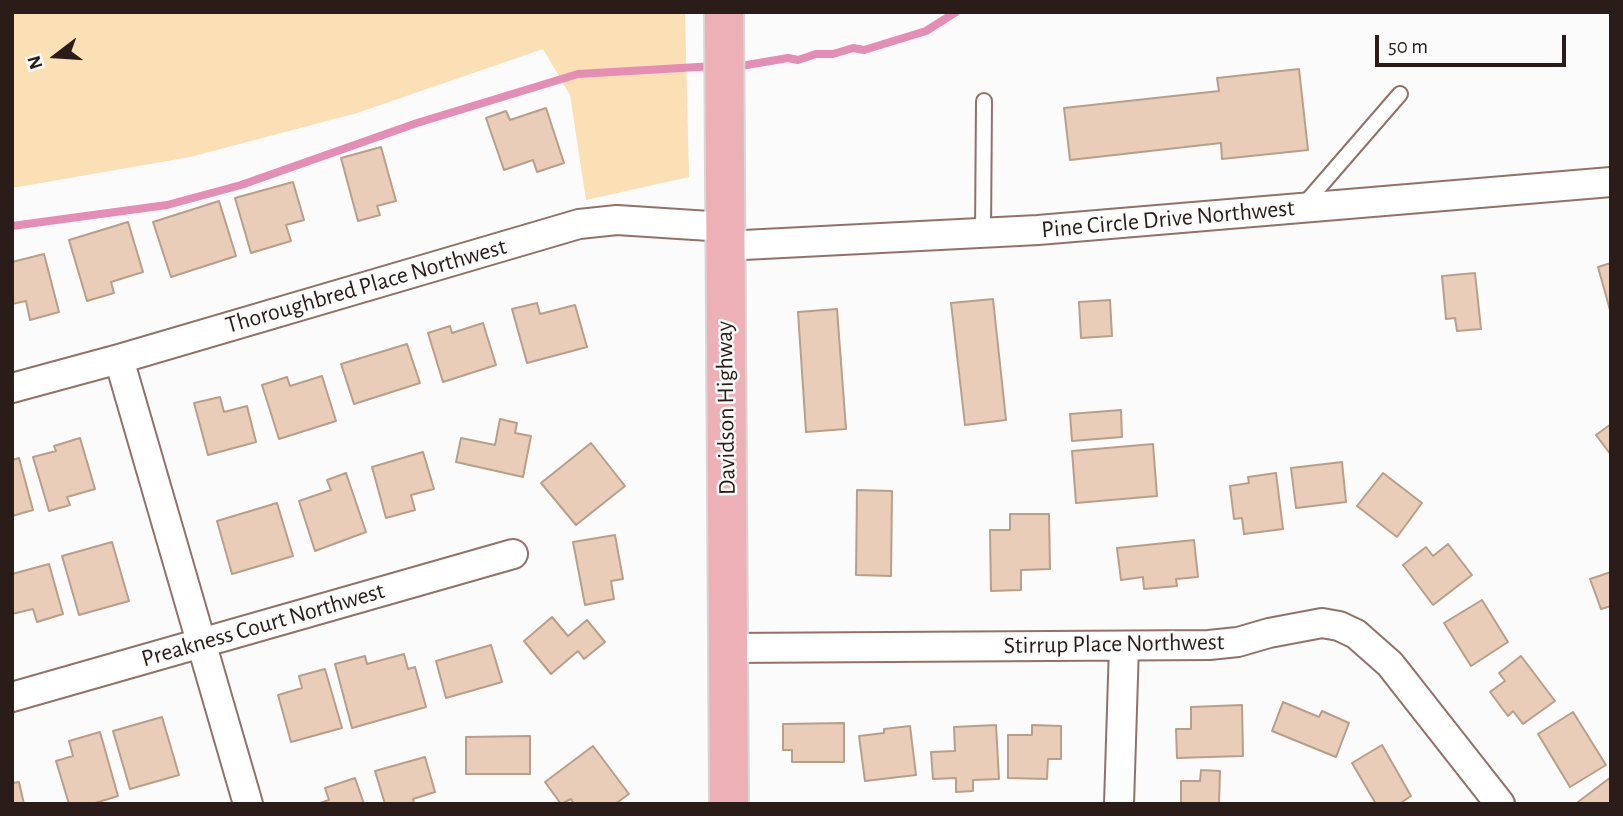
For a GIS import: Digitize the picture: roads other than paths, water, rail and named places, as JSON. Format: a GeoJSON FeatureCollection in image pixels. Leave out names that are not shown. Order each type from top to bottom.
{"type":"FeatureCollection","features":[{"type":"Feature","properties":{"kind":"main road","name":"Davidson Highway"},"geometry":{"type":"LineString","coordinates":[[724,12],[729,804]]}},
{"type":"Feature","properties":{"kind":"street","name":"Pine Circle Drive Northwest"},"geometry":{"type":"LineString","coordinates":[[725,237],[983,233],[1611,182]]}},
{"type":"Feature","properties":{"kind":"street","name":"Thoroughbred Place Northwest"},"geometry":{"type":"LineString","coordinates":[[12,388],[579,224],[617,220],[725,237]]}},
{"type":"Feature","properties":{"kind":"street"},"geometry":{"type":"LineString","coordinates":[[119,359],[248,804]]}},
{"type":"Feature","properties":{"kind":"street","name":"Preakness Court Northwest"},"geometry":{"type":"LineString","coordinates":[[12,697],[513,554]]}},
{"type":"Feature","properties":{"kind":"street","name":"Stirrup Place Northwest"},"geometry":{"type":"LineString","coordinates":[[729,648],[1209,645],[1238,642],[1322,623],[1339,626],[1356,634],[1390,664],[1500,804]]}},
{"type":"Feature","properties":{"kind":"street"},"geometry":{"type":"LineString","coordinates":[[1119,804],[1124,646]]}},
{"type":"Feature","properties":{"kind":"lane"},"geometry":{"type":"LineString","coordinates":[[1301,208],[1400,94]]}},
{"type":"Feature","properties":{"kind":"lane"},"geometry":{"type":"LineString","coordinates":[[983,233],[984,102]]}},
{"type":"Feature","properties":{"kind":"waterway"},"geometry":{"type":"LineString","coordinates":[[735,67],[788,58],[798,60],[853,48],[864,50],[926,31],[956,12]]}},
{"type":"Feature","properties":{"kind":"waterway"},"geometry":{"type":"LineString","coordinates":[[12,226],[167,205],[241,185],[417,123],[578,74],[715,66]]}}]}
